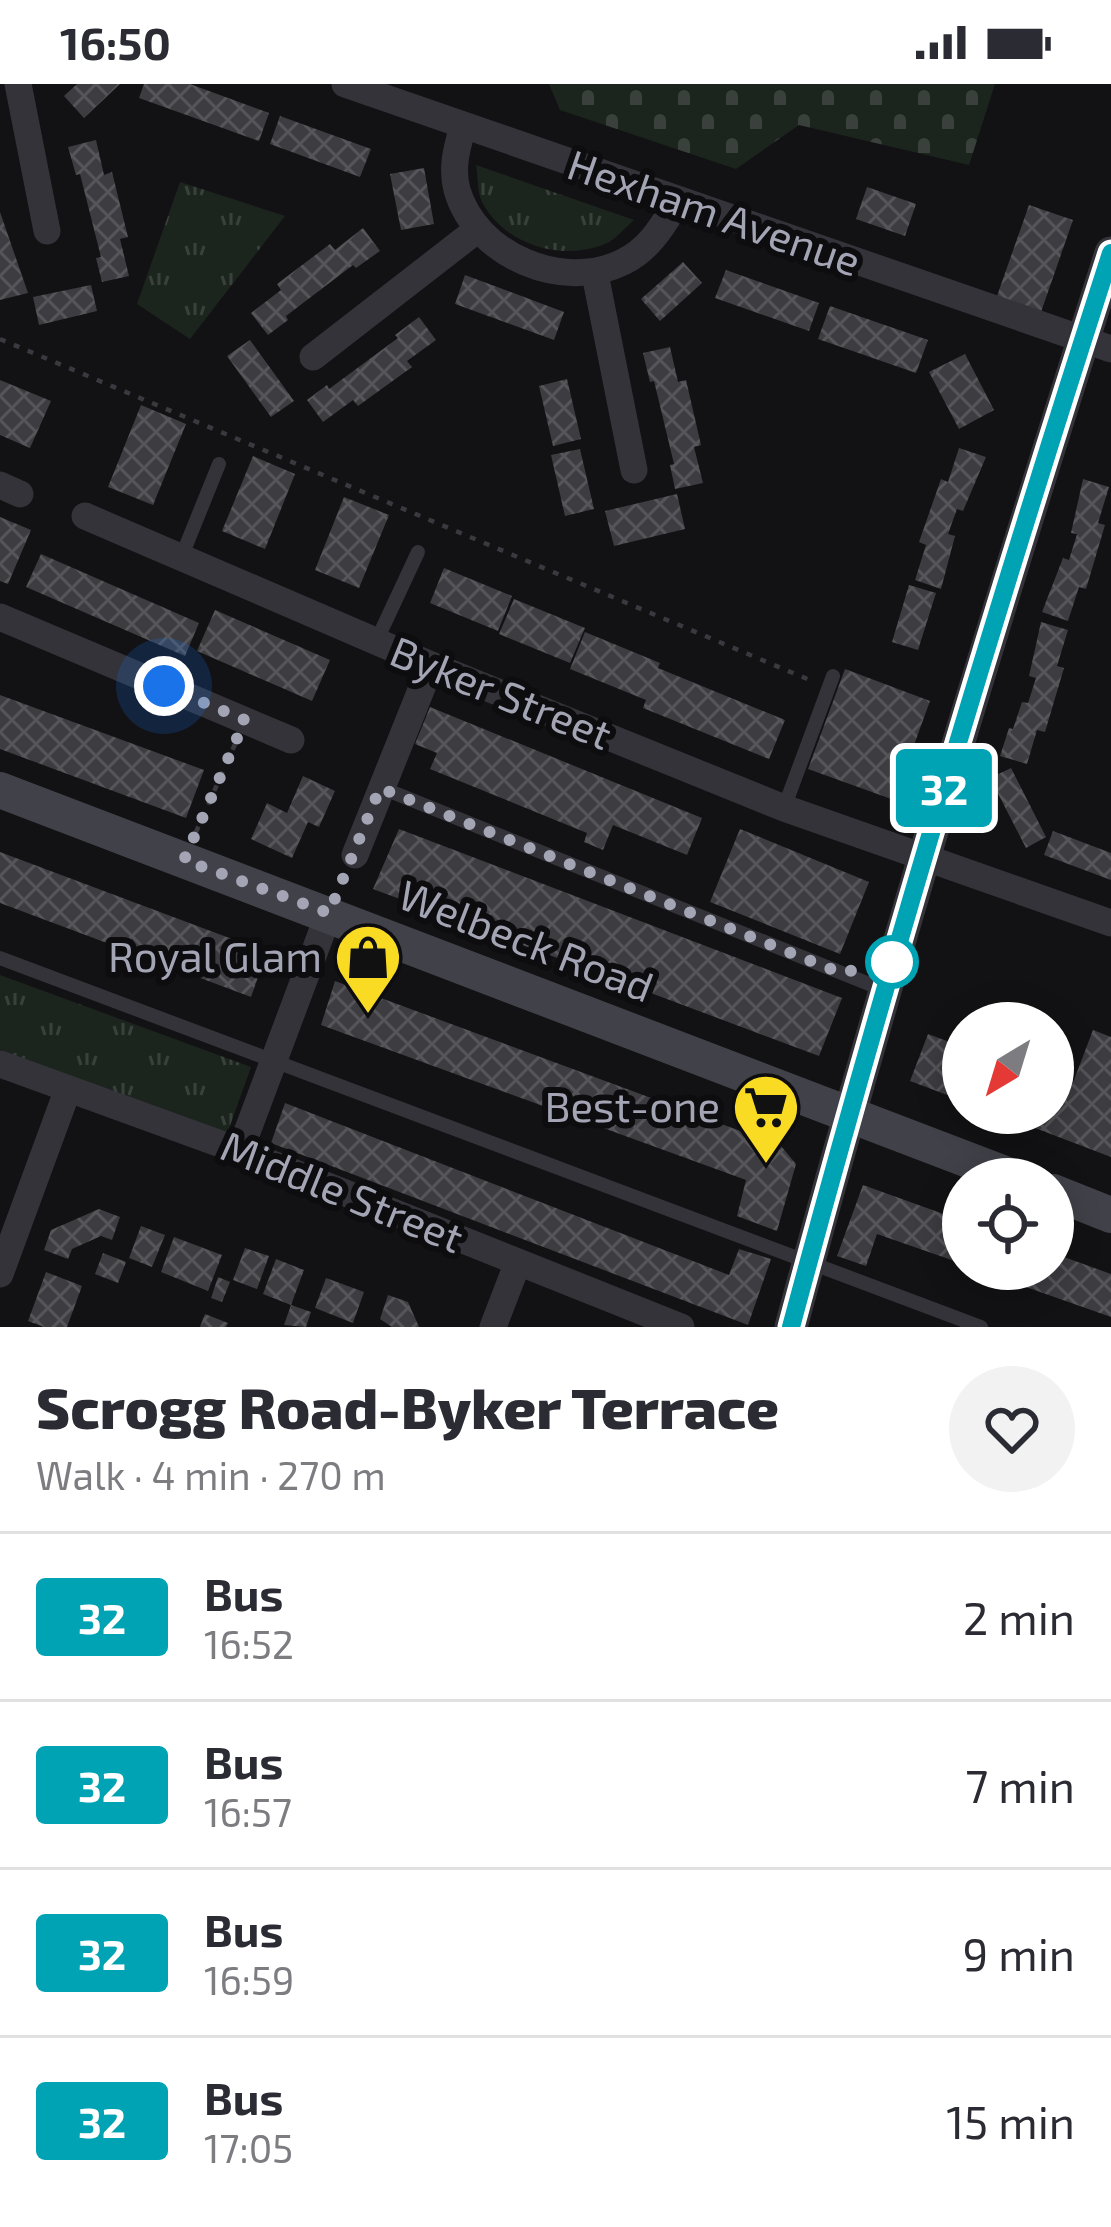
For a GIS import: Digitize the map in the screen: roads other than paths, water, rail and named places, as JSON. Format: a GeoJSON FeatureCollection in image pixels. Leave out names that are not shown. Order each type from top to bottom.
{"type":"FeatureCollection","features":[{"type":"Feature","properties":{"kind":"main road","name":"Welbeck Road"},"geometry":{"type":"LineString","coordinates":[[0,790],[964,1158]]}},
{"type":"Feature","properties":{"kind":"main road"},"geometry":{"type":"LineString","coordinates":[[1074,1200],[1111,1215]]}},
{"type":"Feature","properties":{"kind":"street"},"geometry":{"type":"LineString","coordinates":[[18,84],[47,231]]}},
{"type":"Feature","properties":{"kind":"street","name":"Hexham Avenue"},"geometry":{"type":"LineString","coordinates":[[345,84],[1097,345]]}},
{"type":"Feature","properties":{"kind":"street"},"geometry":{"type":"LineString","coordinates":[[463,126],[454,160],[458,192],[478,230],[499,249],[531,264],[595,274],[628,261],[654,239],[678,201]]}},
{"type":"Feature","properties":{"kind":"street"},"geometry":{"type":"LineString","coordinates":[[313,357],[478,230]]}},
{"type":"Feature","properties":{"kind":"street"},"geometry":{"type":"LineString","coordinates":[[791,1327],[923,856],[1097,345],[1111,253]]}},
{"type":"Feature","properties":{"kind":"street"},"geometry":{"type":"LineString","coordinates":[[595,274],[634,470]]}},
{"type":"Feature","properties":{"kind":"street","name":"Byker Street"},"geometry":{"type":"LineString","coordinates":[[85,516],[430,665],[784,808],[1111,922]]}},
{"type":"Feature","properties":{"kind":"street"},"geometry":{"type":"LineString","coordinates":[[0,617],[291,740]]}},
{"type":"Feature","properties":{"kind":"street"},"geometry":{"type":"LineString","coordinates":[[355,855],[430,665]]}},
{"type":"Feature","properties":{"kind":"street"},"geometry":{"type":"LineString","coordinates":[[240,1151],[329,913]]}},
{"type":"Feature","properties":{"kind":"street","name":"Middle Street"},"geometry":{"type":"LineString","coordinates":[[0,1064],[240,1151],[681,1327]]}},
{"type":"Feature","properties":{"kind":"street"},"geometry":{"type":"LineString","coordinates":[[0,1274],[68,1089]]}},
{"type":"Feature","properties":{"kind":"street"},"geometry":{"type":"LineString","coordinates":[[493,1327],[518,1262]]}},
{"type":"Feature","properties":{"kind":"lane"},"geometry":{"type":"LineString","coordinates":[[181,558],[219,464]]}},
{"type":"Feature","properties":{"kind":"lane"},"geometry":{"type":"LineString","coordinates":[[376,642],[418,552]]}},
{"type":"Feature","properties":{"kind":"lane"},"geometry":{"type":"LineString","coordinates":[[784,808],[830,682]]}},
{"type":"Feature","properties":{"kind":"lane"},"geometry":{"type":"LineString","coordinates":[[380,788],[884,990]]}},
{"type":"Feature","properties":{"kind":"lane"},"geometry":{"type":"LineString","coordinates":[[0,958],[981,1327]]}},
{"type":"Feature","properties":{"kind":"place","name":"Royal Glam"},"geometry":{"type":"Point","coordinates":[368,1016]}},
{"type":"Feature","properties":{"kind":"place","name":"Best-one"},"geometry":{"type":"Point","coordinates":[766,1166]}}]}
